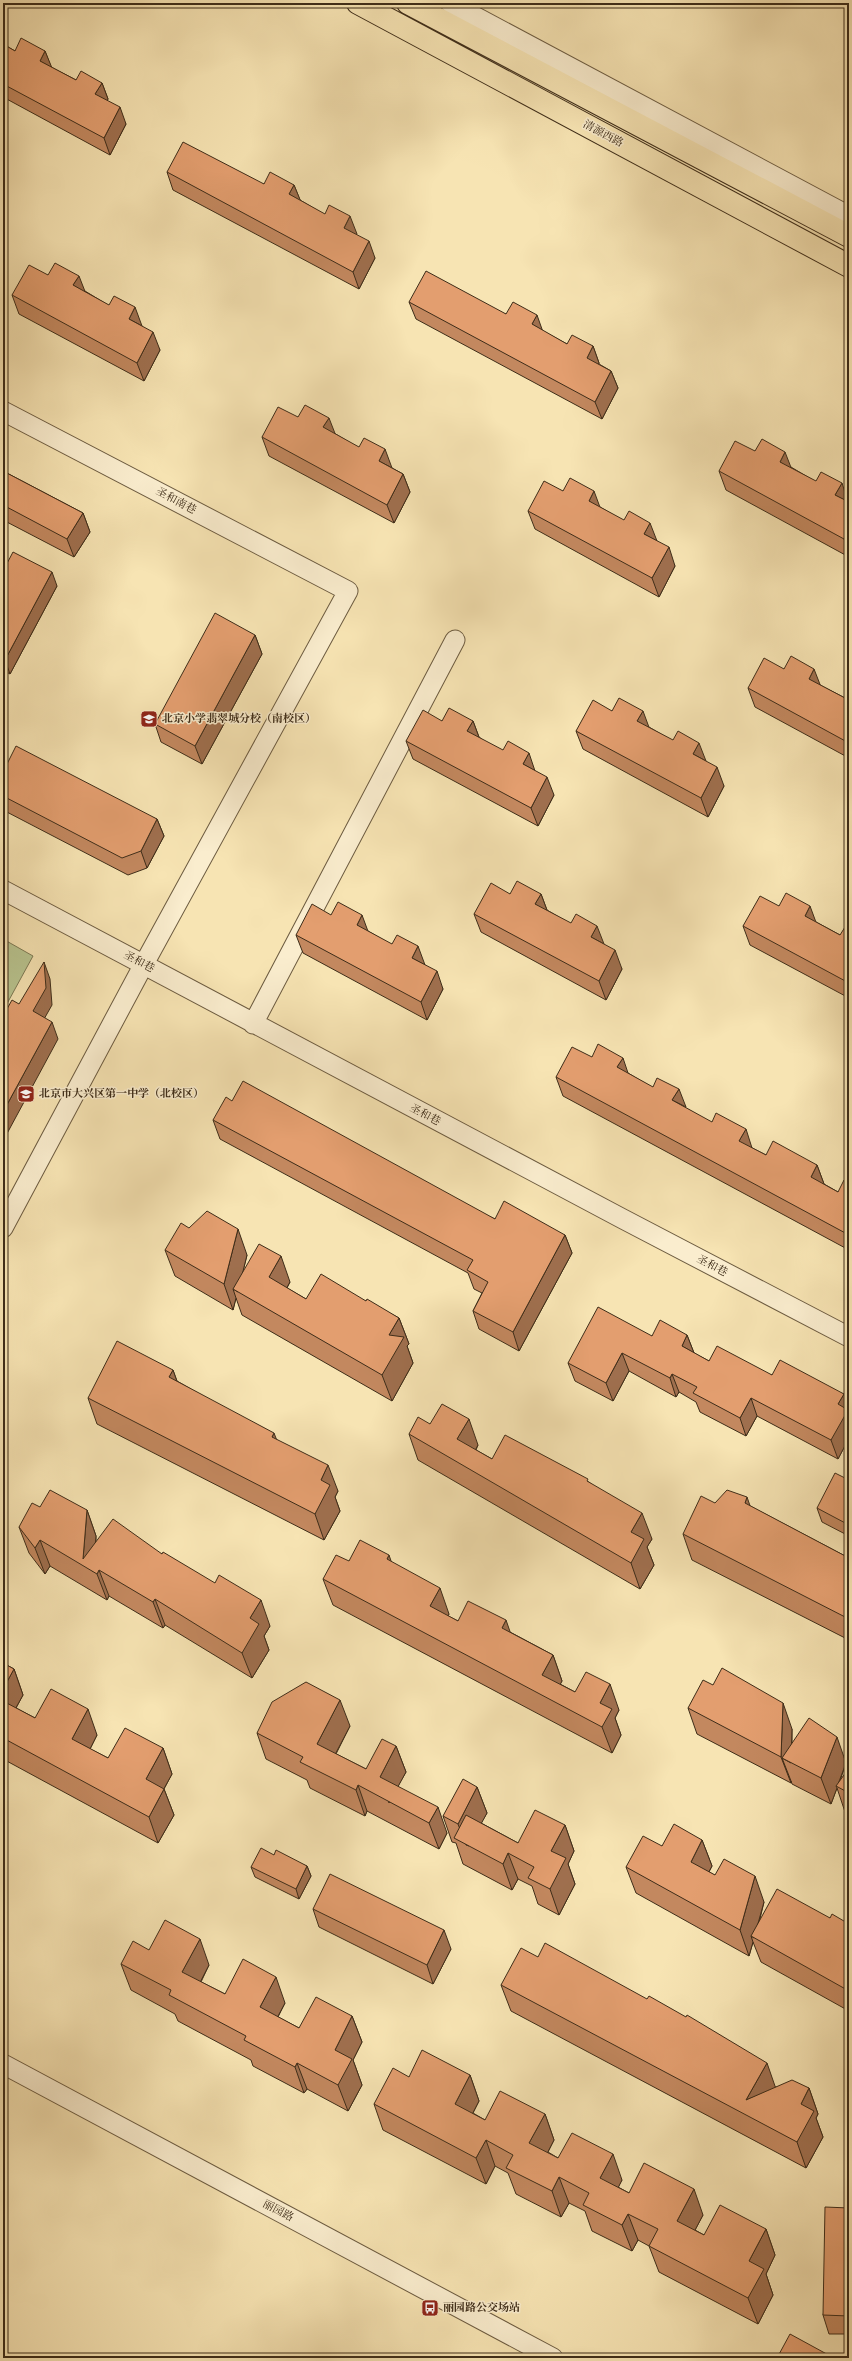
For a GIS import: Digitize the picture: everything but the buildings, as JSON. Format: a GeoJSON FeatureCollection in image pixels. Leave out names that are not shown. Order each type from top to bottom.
{"type":"FeatureCollection","features":[{"type":"Feature","properties":{"kind":"main road","name":"清源西路"},"geometry":{"type":"LineString","coordinates":[[358,3],[849,266]]}},
{"type":"Feature","properties":{"kind":"main road"},"geometry":{"type":"LineString","coordinates":[[408,3],[849,236]]}},
{"type":"Feature","properties":{"kind":"street"},"geometry":{"type":"LineString","coordinates":[[450,3],[849,216]]}},
{"type":"Feature","properties":{"kind":"street","name":"圣和南巷"},"geometry":{"type":"LineString","coordinates":[[3,411],[348,592],[144,964]]}},
{"type":"Feature","properties":{"kind":"street"},"geometry":{"type":"LineString","coordinates":[[253,1024],[455,640]]}},
{"type":"Feature","properties":{"kind":"street","name":"圣和巷"},"geometry":{"type":"LineString","coordinates":[[3,890],[144,964],[253,1024],[849,1337]]}},
{"type":"Feature","properties":{"kind":"street"},"geometry":{"type":"LineString","coordinates":[[3,1228],[144,964]]}},
{"type":"Feature","properties":{"kind":"street","name":"丽园路"},"geometry":{"type":"LineString","coordinates":[[3,2064],[553,2358]]}},
{"type":"Feature","properties":{"kind":"green space"},"geometry":{"type":"Polygon","coordinates":[[[3,939],[33,956],[3,1011],[3,939]]]}},
{"type":"Feature","properties":{"kind":"place","name":"北京小学翡翠城分校（南校区）"},"geometry":{"type":"Point","coordinates":[149,719]}},
{"type":"Feature","properties":{"kind":"place","name":"北京市大兴区第一中学（北校区）"},"geometry":{"type":"Point","coordinates":[26,1094]}},
{"type":"Feature","properties":{"kind":"place","name":"丽园路公交场站"},"geometry":{"type":"Point","coordinates":[430,2308]}}]}
